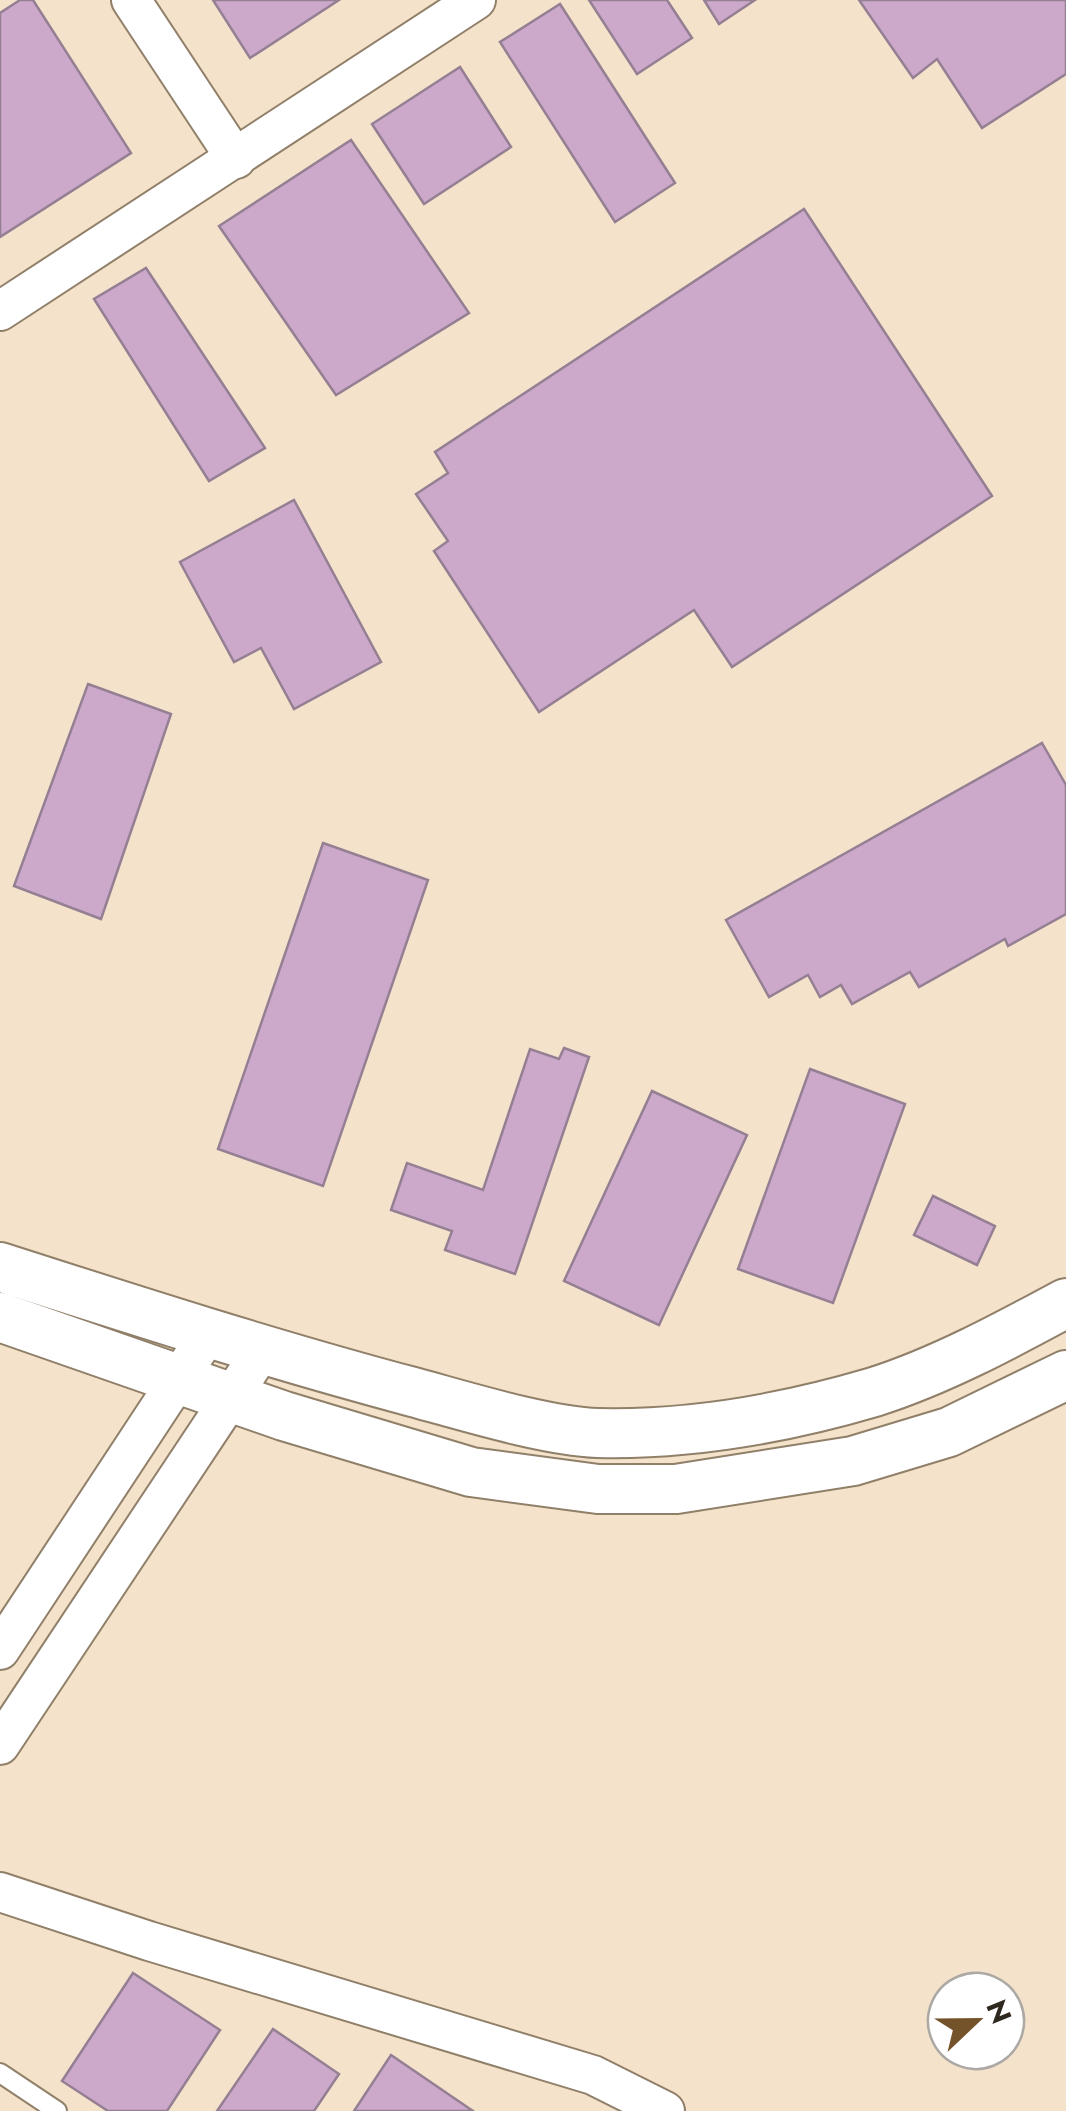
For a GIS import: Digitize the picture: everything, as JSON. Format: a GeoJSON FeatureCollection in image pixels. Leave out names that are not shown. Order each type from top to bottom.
{"type":"FeatureCollection","features":[{"type":"Feature","properties":{"kind":"street"},"geometry":{"type":"LineString","coordinates":[[132,0],[236,159]]}},
{"type":"Feature","properties":{"kind":"street"},"geometry":{"type":"LineString","coordinates":[[0,311],[476,0]]}},
{"type":"Feature","properties":{"kind":"street"},"geometry":{"type":"LineString","coordinates":[[0,1267],[261,1352],[593,1432],[664,1432],[764,1418],[873,1392],[920,1374],[1066,1303]]}},
{"type":"Feature","properties":{"kind":"street"},"geometry":{"type":"LineString","coordinates":[[0,1317],[232,1397],[471,1472],[598,1490],[676,1489],[853,1462],[949,1432],[1066,1375]]}},
{"type":"Feature","properties":{"kind":"street"},"geometry":{"type":"LineString","coordinates":[[0,1650],[208,1334]]}},
{"type":"Feature","properties":{"kind":"street"},"geometry":{"type":"LineString","coordinates":[[0,1745],[261,1352]]}},
{"type":"Feature","properties":{"kind":"street"},"geometry":{"type":"LineString","coordinates":[[0,1892],[593,2075],[665,2111]]}},
{"type":"Feature","properties":{"kind":"lane"},"geometry":{"type":"LineString","coordinates":[[0,2073],[56,2111]]}},
{"type":"Feature","properties":{"kind":"building"},"geometry":{"type":"Polygon","coordinates":[[[20,0],[33,0],[131,153],[0,237],[0,13],[20,0]]]}},
{"type":"Feature","properties":{"kind":"building"},"geometry":{"type":"Polygon","coordinates":[[[213,0],[339,0],[250,58],[213,0]]]}},
{"type":"Feature","properties":{"kind":"building"},"geometry":{"type":"Polygon","coordinates":[[[589,0],[667,0],[692,38],[637,74],[589,0]]]}},
{"type":"Feature","properties":{"kind":"building"},"geometry":{"type":"Polygon","coordinates":[[[704,0],[755,0],[719,24],[704,0]]]}},
{"type":"Feature","properties":{"kind":"building"},"geometry":{"type":"Polygon","coordinates":[[[859,0],[1066,0],[1066,74],[982,128],[937,59],[913,78],[859,0]]]}},
{"type":"Feature","properties":{"kind":"building"},"geometry":{"type":"Polygon","coordinates":[[[560,4],[675,183],[615,222],[500,42],[560,4]]]}},
{"type":"Feature","properties":{"kind":"building"},"geometry":{"type":"Polygon","coordinates":[[[460,67],[511,147],[424,204],[372,124],[460,67]]]}},
{"type":"Feature","properties":{"kind":"building"},"geometry":{"type":"Polygon","coordinates":[[[351,140],[469,313],[336,395],[219,226],[351,140]]]}},
{"type":"Feature","properties":{"kind":"building"},"geometry":{"type":"Polygon","coordinates":[[[804,209],[992,496],[732,667],[694,610],[539,712],[434,551],[448,541],[416,494],[448,473],[435,452],[804,209]]]}},
{"type":"Feature","properties":{"kind":"building"},"geometry":{"type":"Polygon","coordinates":[[[146,268],[265,448],[209,481],[94,299],[146,268]]]}},
{"type":"Feature","properties":{"kind":"building"},"geometry":{"type":"Polygon","coordinates":[[[294,500],[381,662],[294,709],[261,648],[234,662],[180,562],[294,500]]]}},
{"type":"Feature","properties":{"kind":"building"},"geometry":{"type":"Polygon","coordinates":[[[88,684],[171,714],[101,919],[14,886],[88,684]]]}},
{"type":"Feature","properties":{"kind":"building"},"geometry":{"type":"Polygon","coordinates":[[[1042,743],[1066,785],[1066,914],[1008,946],[1005,939],[919,987],[910,972],[852,1004],[841,985],[820,997],[808,975],[769,997],[726,920],[1042,743]]]}},
{"type":"Feature","properties":{"kind":"building"},"geometry":{"type":"Polygon","coordinates":[[[323,843],[428,880],[323,1186],[218,1149],[323,843]]]}},
{"type":"Feature","properties":{"kind":"building"},"geometry":{"type":"Polygon","coordinates":[[[564,1048],[589,1057],[515,1274],[445,1250],[452,1231],[391,1210],[407,1163],[483,1190],[530,1049],[559,1059],[564,1048]]]}},
{"type":"Feature","properties":{"kind":"building"},"geometry":{"type":"Polygon","coordinates":[[[810,1069],[905,1104],[833,1303],[738,1269],[810,1069]]]}},
{"type":"Feature","properties":{"kind":"building"},"geometry":{"type":"Polygon","coordinates":[[[652,1091],[747,1135],[659,1325],[564,1281],[652,1091]]]}},
{"type":"Feature","properties":{"kind":"building"},"geometry":{"type":"Polygon","coordinates":[[[933,1196],[995,1226],[977,1265],[914,1235],[933,1196]]]}},
{"type":"Feature","properties":{"kind":"building"},"geometry":{"type":"Polygon","coordinates":[[[133,1973],[220,2030],[167,2111],[108,2111],[62,2081],[133,1973]]]}},
{"type":"Feature","properties":{"kind":"building"},"geometry":{"type":"Polygon","coordinates":[[[273,2029],[339,2074],[314,2111],[217,2111],[273,2029]]]}},
{"type":"Feature","properties":{"kind":"building"},"geometry":{"type":"Polygon","coordinates":[[[391,2055],[473,2111],[354,2111],[391,2055]]]}}]}
